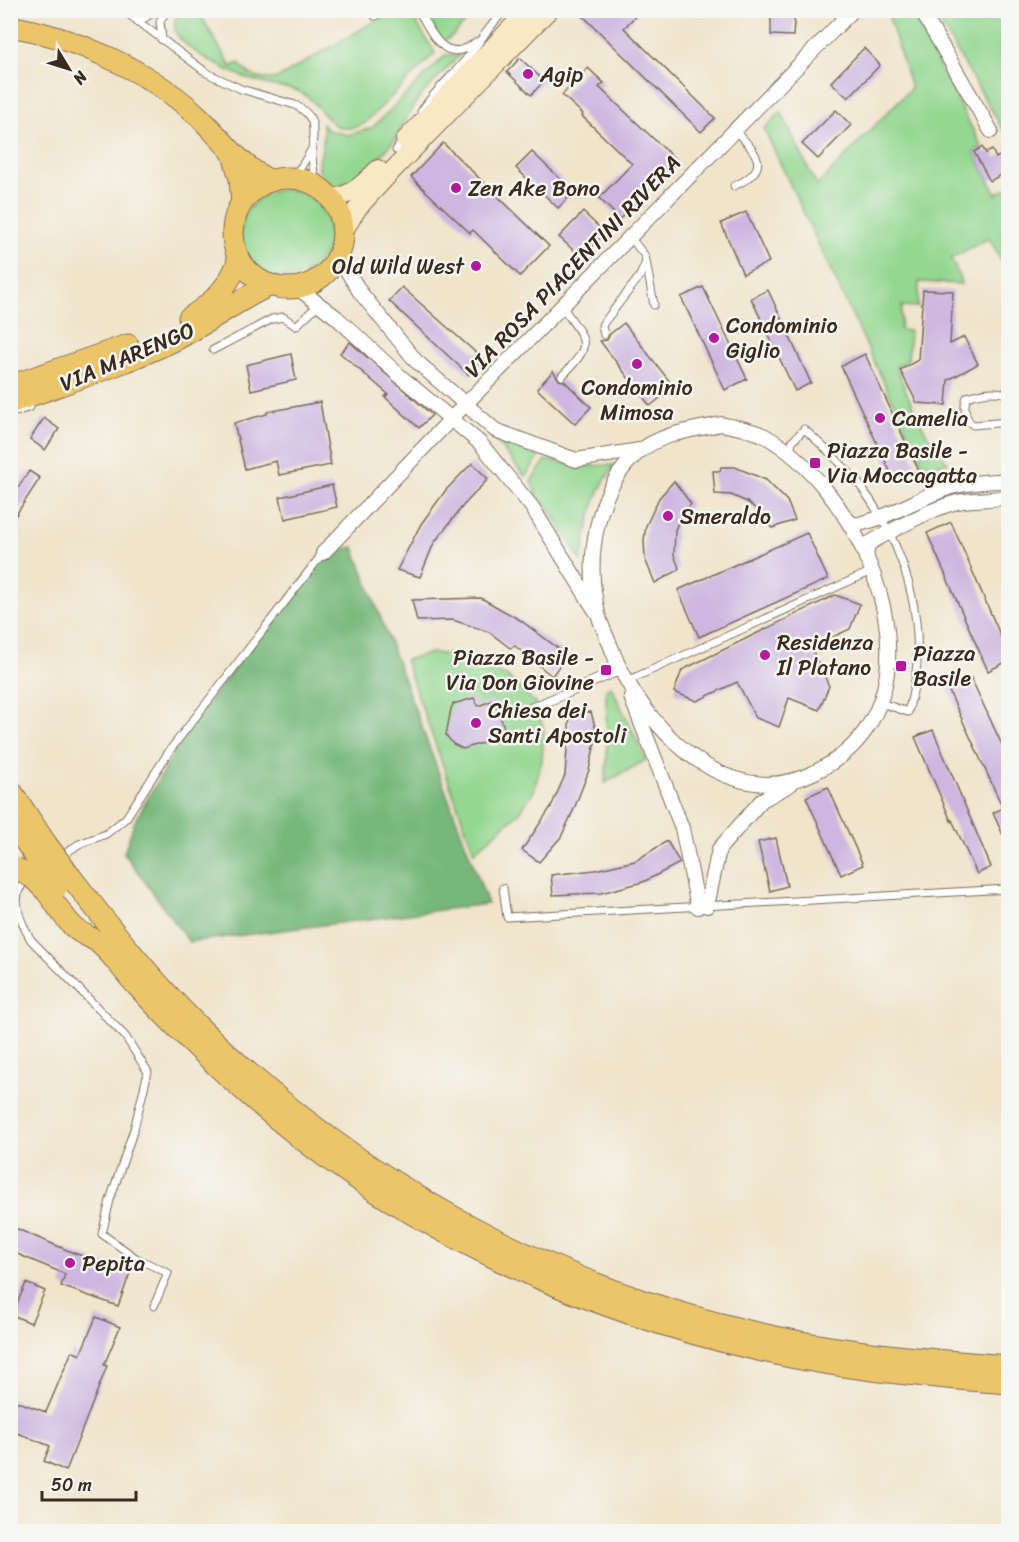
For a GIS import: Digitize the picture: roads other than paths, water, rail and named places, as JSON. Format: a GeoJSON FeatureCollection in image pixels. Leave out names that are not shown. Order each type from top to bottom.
{"type":"FeatureCollection","features":[{"type":"Feature","properties":{"kind":"main road"},"geometry":{"type":"LineString","coordinates":[[10,26],[39,31],[122,63],[155,82],[196,114],[233,154],[260,175],[303,180],[337,198],[356,189],[369,178],[528,10]]}},
{"type":"Feature","properties":{"kind":"main road"},"geometry":{"type":"LineString","coordinates":[[280,179],[257,188],[242,203],[233,229],[235,247],[239,258],[255,276],[271,285],[284,288],[296,287],[308,284],[323,275],[338,256],[343,232],[350,219],[369,195],[549,10]]}},
{"type":"Feature","properties":{"kind":"main road"},"geometry":{"type":"LineString","coordinates":[[233,154],[240,179],[242,203]]}},
{"type":"Feature","properties":{"kind":"main road"},"geometry":{"type":"LineString","coordinates":[[323,192],[339,213],[343,232]]}},
{"type":"Feature","properties":{"kind":"main road","name":"VIA MARENGO"},"geometry":{"type":"LineString","coordinates":[[10,386],[125,346],[188,319],[217,296],[231,278],[239,258]]}},
{"type":"Feature","properties":{"kind":"main road","name":"VIA MARENGO"},"geometry":{"type":"LineString","coordinates":[[10,403],[105,369],[175,340],[271,285]]}},
{"type":"Feature","properties":{"kind":"main road"},"geometry":{"type":"LineString","coordinates":[[10,789],[58,885],[106,938],[148,974],[238,1065],[342,1148],[401,1188],[466,1226],[523,1253],[603,1286],[675,1311],[761,1333],[848,1350],[1008,1366]]}},
{"type":"Feature","properties":{"kind":"main road"},"geometry":{"type":"LineString","coordinates":[[10,819],[41,851]]}},
{"type":"Feature","properties":{"kind":"main road"},"geometry":{"type":"LineString","coordinates":[[13,867],[33,878],[58,885]]}},
{"type":"Feature","properties":{"kind":"main road"},"geometry":{"type":"LineString","coordinates":[[106,938],[137,987],[228,1077],[275,1118],[393,1202],[459,1240],[526,1273],[598,1302],[671,1327],[758,1350],[857,1368],[1008,1383]]}},
{"type":"Feature","properties":{"kind":"street","name":"VIA ROSA PIACENTINI RIVERA"},"geometry":{"type":"LineString","coordinates":[[323,553],[451,419],[853,10]]}},
{"type":"Feature","properties":{"kind":"street"},"geometry":{"type":"LineString","coordinates":[[921,10],[991,131]]}},
{"type":"Feature","properties":{"kind":"street"},"geometry":{"type":"LineString","coordinates":[[338,256],[360,292],[416,361],[495,430],[576,460],[640,450],[673,434],[721,424],[763,435],[800,461],[834,498],[861,546],[884,611],[889,647],[888,674],[881,703],[868,728],[850,749],[828,766],[762,800],[718,849],[703,907]]}},
{"type":"Feature","properties":{"kind":"street"},"geometry":{"type":"LineString","coordinates":[[296,287],[336,317],[402,378],[480,443],[532,507],[598,614],[682,828],[703,907]]}},
{"type":"Feature","properties":{"kind":"street"},"geometry":{"type":"LineString","coordinates":[[598,614],[591,564],[601,511],[619,473],[640,450]]}},
{"type":"Feature","properties":{"kind":"street"},"geometry":{"type":"LineString","coordinates":[[843,515],[853,525],[881,518],[951,487],[1008,480]]}},
{"type":"Feature","properties":{"kind":"street"},"geometry":{"type":"LineString","coordinates":[[869,565],[868,544],[889,532],[952,504],[1006,498]]}},
{"type":"Feature","properties":{"kind":"street"},"geometry":{"type":"LineString","coordinates":[[525,711],[624,676]]}},
{"type":"Feature","properties":{"kind":"street"},"geometry":{"type":"LineString","coordinates":[[624,676],[664,731],[685,752],[714,771],[752,783],[776,783],[802,778]]}},
{"type":"Feature","properties":{"kind":"lane"},"geometry":{"type":"LineString","coordinates":[[123,10],[199,67],[221,80],[249,92],[299,106],[313,125],[315,136],[313,146],[305,162],[280,179]]}},
{"type":"Feature","properties":{"kind":"lane"},"geometry":{"type":"LineString","coordinates":[[138,22],[157,10]]}},
{"type":"Feature","properties":{"kind":"lane"},"geometry":{"type":"LineString","coordinates":[[162,40],[160,21],[167,10]]}},
{"type":"Feature","properties":{"kind":"lane"},"geometry":{"type":"LineString","coordinates":[[375,16],[382,10]]}},
{"type":"Feature","properties":{"kind":"lane"},"geometry":{"type":"LineString","coordinates":[[418,10],[439,44],[449,50],[460,50],[471,46],[505,10]]}},
{"type":"Feature","properties":{"kind":"lane"},"geometry":{"type":"LineString","coordinates":[[396,150],[428,101],[468,58],[488,29]]}},
{"type":"Feature","properties":{"kind":"lane"},"geometry":{"type":"LineString","coordinates":[[734,186],[751,178],[757,166],[756,156],[735,130]]}},
{"type":"Feature","properties":{"kind":"lane"},"geometry":{"type":"LineString","coordinates":[[313,146],[323,192]]}},
{"type":"Feature","properties":{"kind":"lane"},"geometry":{"type":"LineString","coordinates":[[630,237],[645,256],[654,305]]}},
{"type":"Feature","properties":{"kind":"lane"},"geometry":{"type":"LineString","coordinates":[[604,335],[602,325],[640,276],[646,262]]}},
{"type":"Feature","properties":{"kind":"lane"},"geometry":{"type":"LineString","coordinates":[[213,350],[272,319],[283,317],[296,326],[318,305]]}},
{"type":"Feature","properties":{"kind":"lane"},"geometry":{"type":"LineString","coordinates":[[562,306],[583,338],[584,348],[580,358],[562,376]]}},
{"type":"Feature","properties":{"kind":"lane"},"geometry":{"type":"LineString","coordinates":[[58,394],[105,369]]}},
{"type":"Feature","properties":{"kind":"lane"},"geometry":{"type":"LineString","coordinates":[[1008,395],[1000,392],[974,395],[967,398],[965,403],[967,420],[973,425],[1008,422]]}},
{"type":"Feature","properties":{"kind":"lane"},"geometry":{"type":"LineString","coordinates":[[10,414],[39,403]]}},
{"type":"Feature","properties":{"kind":"lane"},"geometry":{"type":"LineString","coordinates":[[789,453],[792,442],[804,429],[858,483],[889,532],[902,563],[914,604],[919,653],[915,687],[908,712],[881,703]]}},
{"type":"Feature","properties":{"kind":"lane"},"geometry":{"type":"LineString","coordinates":[[1006,498],[1008,512]]}},
{"type":"Feature","properties":{"kind":"lane"},"geometry":{"type":"LineString","coordinates":[[154,1305],[168,1273],[135,1258],[102,1234],[110,1200],[134,1129],[148,1072],[125,1036],[31,940],[14,907],[23,882],[79,844],[106,834],[126,818],[170,750],[323,553]]}},
{"type":"Feature","properties":{"kind":"lane"},"geometry":{"type":"LineString","coordinates":[[624,676],[869,565]]}},
{"type":"Feature","properties":{"kind":"lane"},"geometry":{"type":"LineString","coordinates":[[503,888],[507,918],[1008,889]]}},
{"type":"Feature","properties":{"kind":"place","name":"Agip"},"geometry":{"type":"Point","coordinates":[528,74]}},
{"type":"Feature","properties":{"kind":"place","name":"Zen Ake Bono"},"geometry":{"type":"Point","coordinates":[456,188]}},
{"type":"Feature","properties":{"kind":"place","name":"Old Wild West"},"geometry":{"type":"Point","coordinates":[476,266]}},
{"type":"Feature","properties":{"kind":"place","name":"Condominio Giglio"},"geometry":{"type":"Point","coordinates":[714,338]}},
{"type":"Feature","properties":{"kind":"place","name":"Condominio Mimosa"},"geometry":{"type":"Point","coordinates":[637,364]}},
{"type":"Feature","properties":{"kind":"place","name":"Camelia"},"geometry":{"type":"Point","coordinates":[880,418]}},
{"type":"Feature","properties":{"kind":"place","name":"Piazza Basile - Via Moccagatta"},"geometry":{"type":"Point","coordinates":[815,463]}},
{"type":"Feature","properties":{"kind":"place","name":"Smeraldo"},"geometry":{"type":"Point","coordinates":[668,516]}},
{"type":"Feature","properties":{"kind":"place","name":"Residenza Il Platano"},"geometry":{"type":"Point","coordinates":[765,655]}},
{"type":"Feature","properties":{"kind":"place","name":"Piazza Basile"},"geometry":{"type":"Point","coordinates":[901,666]}},
{"type":"Feature","properties":{"kind":"place","name":"Piazza Basile - Via Don Giovine"},"geometry":{"type":"Point","coordinates":[606,670]}},
{"type":"Feature","properties":{"kind":"place","name":"Chiesa dei Santi Apostoli"},"geometry":{"type":"Point","coordinates":[476,723]}},
{"type":"Feature","properties":{"kind":"place","name":"Pepita"},"geometry":{"type":"Point","coordinates":[70,1263]}}]}
